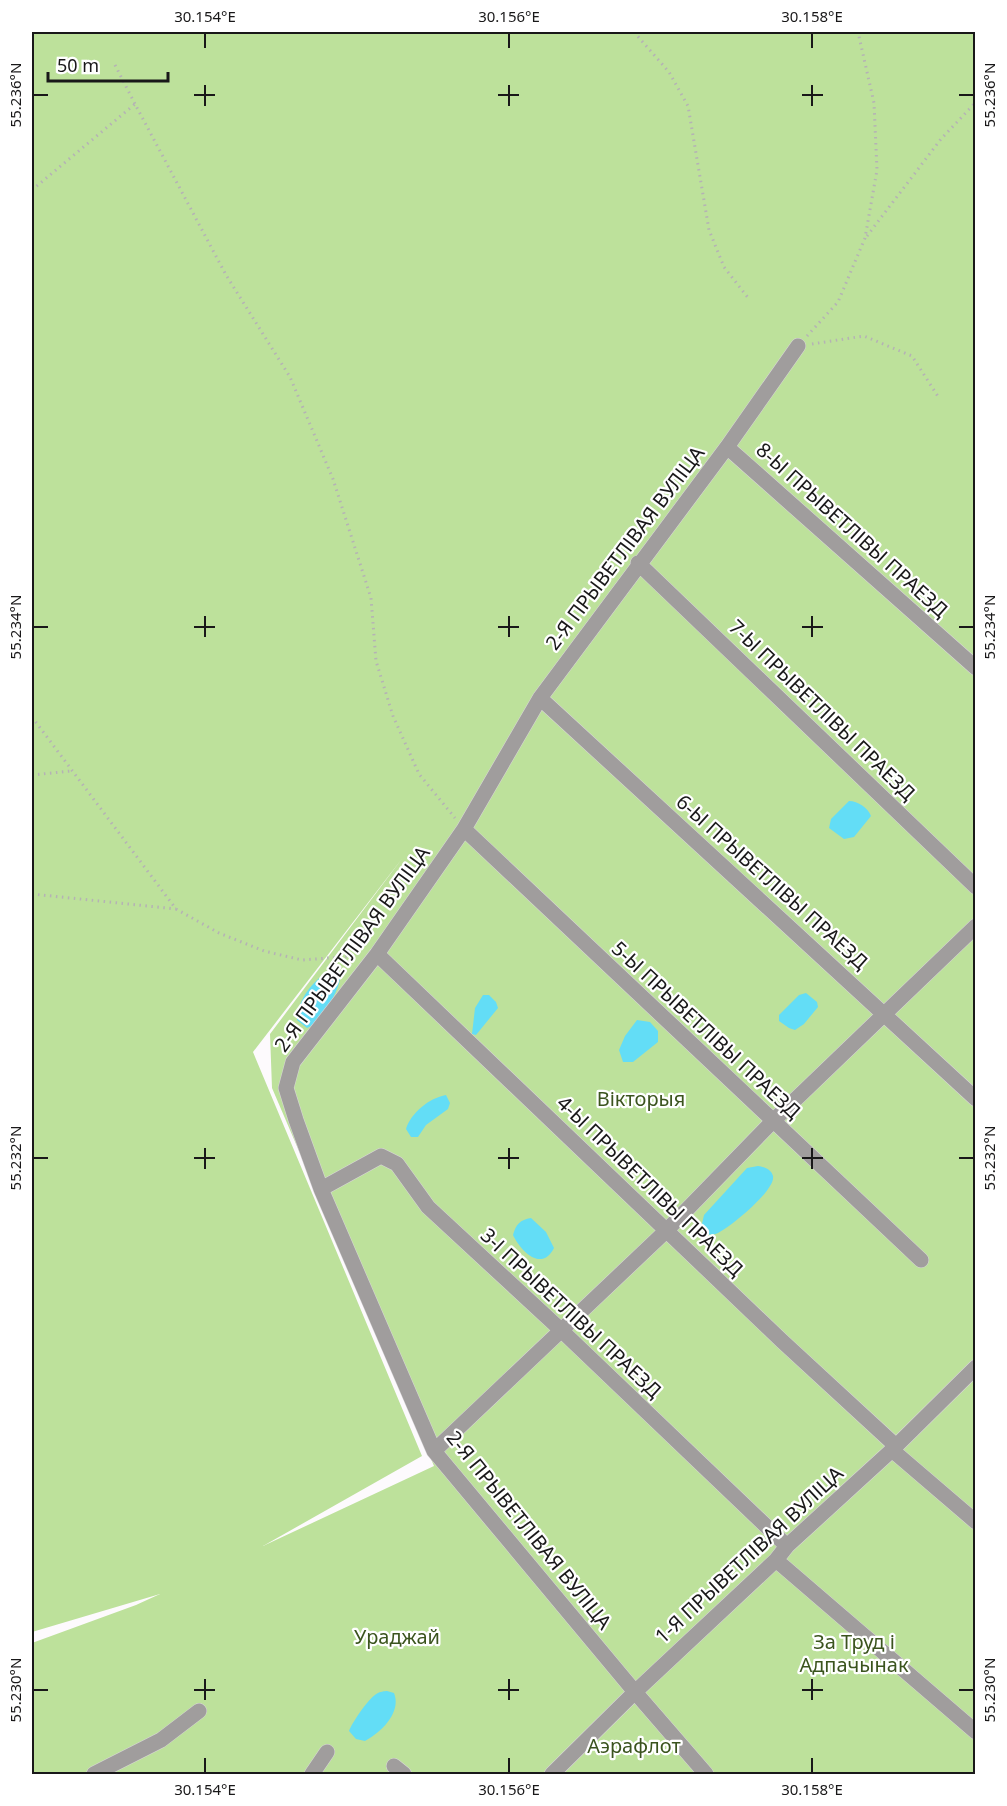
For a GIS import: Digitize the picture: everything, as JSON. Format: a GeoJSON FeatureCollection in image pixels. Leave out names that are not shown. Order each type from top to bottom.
{"type":"FeatureCollection","features":[{"type":"Feature","properties":{"kind":"lane","name":"2-Я ПРЫВЕТЛІВАЯ ВУЛІЦА"},"geometry":{"type":"LineString","coordinates":[[706,1774],[434,1451],[321,1190],[286,1088],[293,1062],[377,954],[464,829],[540,698],[727,447],[798,346]]}},
{"type":"Feature","properties":{"kind":"lane","name":"8-Ы ПРЫВЕТЛІВЫ ПРАЕЗД"},"geometry":{"type":"LineString","coordinates":[[727,447],[975,668]]}},
{"type":"Feature","properties":{"kind":"lane","name":"7-Ы ПРЫВЕТЛІВЫ ПРАЕЗД"},"geometry":{"type":"LineString","coordinates":[[639,563],[975,887]]}},
{"type":"Feature","properties":{"kind":"lane","name":"6-Ы ПРЫВЕТЛІВЫ ПРАЕЗД"},"geometry":{"type":"LineString","coordinates":[[540,698],[886,1014],[975,1099]]}},
{"type":"Feature","properties":{"kind":"lane","name":"5-Ы ПРЫВЕТЛІВЫ ПРАЕЗД"},"geometry":{"type":"LineString","coordinates":[[464,829],[772,1122],[921,1260]]}},
{"type":"Feature","properties":{"kind":"lane"},"geometry":{"type":"LineString","coordinates":[[434,1451],[667,1230],[772,1122],[975,926]]}},
{"type":"Feature","properties":{"kind":"lane","name":"4-Ы ПРЫВЕТЛІВЫ ПРАЕЗД"},"geometry":{"type":"LineString","coordinates":[[377,954],[894,1448],[975,1522]]}},
{"type":"Feature","properties":{"kind":"lane","name":"3-І ПРЫВЕТЛІВЫ ПРАЕЗД"},"geometry":{"type":"LineString","coordinates":[[321,1190],[381,1156],[397,1164],[428,1207],[788,1546]]}},
{"type":"Feature","properties":{"kind":"lane","name":"1-Я ПРЫВЕТЛІВАЯ ВУЛІЦА"},"geometry":{"type":"LineString","coordinates":[[552,1774],[788,1546],[894,1448],[975,1366]]}},
{"type":"Feature","properties":{"kind":"lane"},"geometry":{"type":"LineString","coordinates":[[776,1560],[975,1732]]}},
{"type":"Feature","properties":{"kind":"lane"},"geometry":{"type":"LineString","coordinates":[[94,1774],[161,1740],[199,1711]]}},
{"type":"Feature","properties":{"kind":"lane"},"geometry":{"type":"LineString","coordinates":[[312,1774],[327,1752]]}},
{"type":"Feature","properties":{"kind":"path"},"geometry":{"type":"LineString","coordinates":[[634,32],[669,72],[688,106],[709,230],[724,267],[749,299]]}},
{"type":"Feature","properties":{"kind":"path"},"geometry":{"type":"LineString","coordinates":[[798,346],[838,302],[865,238],[877,170],[874,103],[858,32]]}},
{"type":"Feature","properties":{"kind":"path"},"geometry":{"type":"LineString","coordinates":[[115,65],[226,275],[290,377],[333,479],[371,598],[376,661],[393,716],[419,774],[464,829]]}},
{"type":"Feature","properties":{"kind":"path"},"geometry":{"type":"LineString","coordinates":[[865,238],[941,139],[975,102]]}},
{"type":"Feature","properties":{"kind":"path"},"geometry":{"type":"LineString","coordinates":[[32,190],[135,104]]}},
{"type":"Feature","properties":{"kind":"path"},"geometry":{"type":"LineString","coordinates":[[798,346],[864,336],[912,356],[939,398]]}},
{"type":"Feature","properties":{"kind":"path"},"geometry":{"type":"LineString","coordinates":[[32,717],[176,909]]}},
{"type":"Feature","properties":{"kind":"path"},"geometry":{"type":"LineString","coordinates":[[32,775],[72,771]]}},
{"type":"Feature","properties":{"kind":"path"},"geometry":{"type":"LineString","coordinates":[[32,894],[176,909],[219,933],[246,944],[302,960],[377,954]]}},
{"type":"Feature","properties":{"kind":"green space"},"geometry":{"type":"Polygon","coordinates":[[[32,32],[975,32],[975,1774],[32,1774],[32,1643],[160,1594],[32,1632],[32,32]],[[404,856],[253,1052],[422,1456],[263,1546],[434,1466],[272,1088],[270,1034],[404,856]]]}},
{"type":"Feature","properties":{"kind":"water"},"geometry":{"type":"Polygon","coordinates":[[[849,801],[856,802],[868,810],[871,816],[854,837],[844,839],[829,828],[831,819],[849,801]]]}},
{"type":"Feature","properties":{"kind":"water"},"geometry":{"type":"Polygon","coordinates":[[[327,972],[340,979],[339,985],[323,1014],[307,1028],[297,1020],[300,1006],[311,987],[327,972]]]}},
{"type":"Feature","properties":{"kind":"water"},"geometry":{"type":"Polygon","coordinates":[[[806,993],[817,1002],[818,1007],[804,1024],[795,1030],[789,1028],[779,1021],[779,1015],[799,995],[806,993]]]}},
{"type":"Feature","properties":{"kind":"water"},"geometry":{"type":"Polygon","coordinates":[[[483,995],[489,995],[498,1008],[476,1035],[472,1034],[475,1008],[483,995]]]}},
{"type":"Feature","properties":{"kind":"water"},"geometry":{"type":"Polygon","coordinates":[[[637,1020],[650,1022],[658,1031],[658,1042],[633,1062],[623,1062],[619,1050],[625,1036],[637,1020]]]}},
{"type":"Feature","properties":{"kind":"water"},"geometry":{"type":"Polygon","coordinates":[[[446,1095],[450,1103],[448,1109],[426,1125],[418,1137],[411,1137],[406,1129],[416,1112],[433,1099],[446,1095]]]}},
{"type":"Feature","properties":{"kind":"water"},"geometry":{"type":"Polygon","coordinates":[[[758,1166],[769,1170],[773,1176],[772,1182],[760,1199],[718,1233],[704,1233],[701,1228],[704,1215],[747,1168],[758,1166]]]}},
{"type":"Feature","properties":{"kind":"water"},"geometry":{"type":"Polygon","coordinates":[[[531,1218],[546,1232],[554,1248],[544,1258],[538,1259],[526,1253],[513,1235],[519,1223],[531,1218]]]}},
{"type":"Feature","properties":{"kind":"water"},"geometry":{"type":"Polygon","coordinates":[[[387,1691],[394,1693],[396,1700],[388,1722],[365,1741],[356,1739],[349,1731],[357,1717],[374,1695],[387,1691]]]}},
{"type":"Feature","properties":{"kind":"park label","name":"Вікторыя"},"geometry":{"type":"Point","coordinates":[641,1099]}},
{"type":"Feature","properties":{"kind":"park label","name":"Ураджай"},"geometry":{"type":"Point","coordinates":[397,1637]}},
{"type":"Feature","properties":{"kind":"park label","name":"За Труд і Адпачынак"},"geometry":{"type":"Point","coordinates":[854,1654]}},
{"type":"Feature","properties":{"kind":"park label","name":"Аэрафлот"},"geometry":{"type":"Point","coordinates":[634,1746]}}]}
